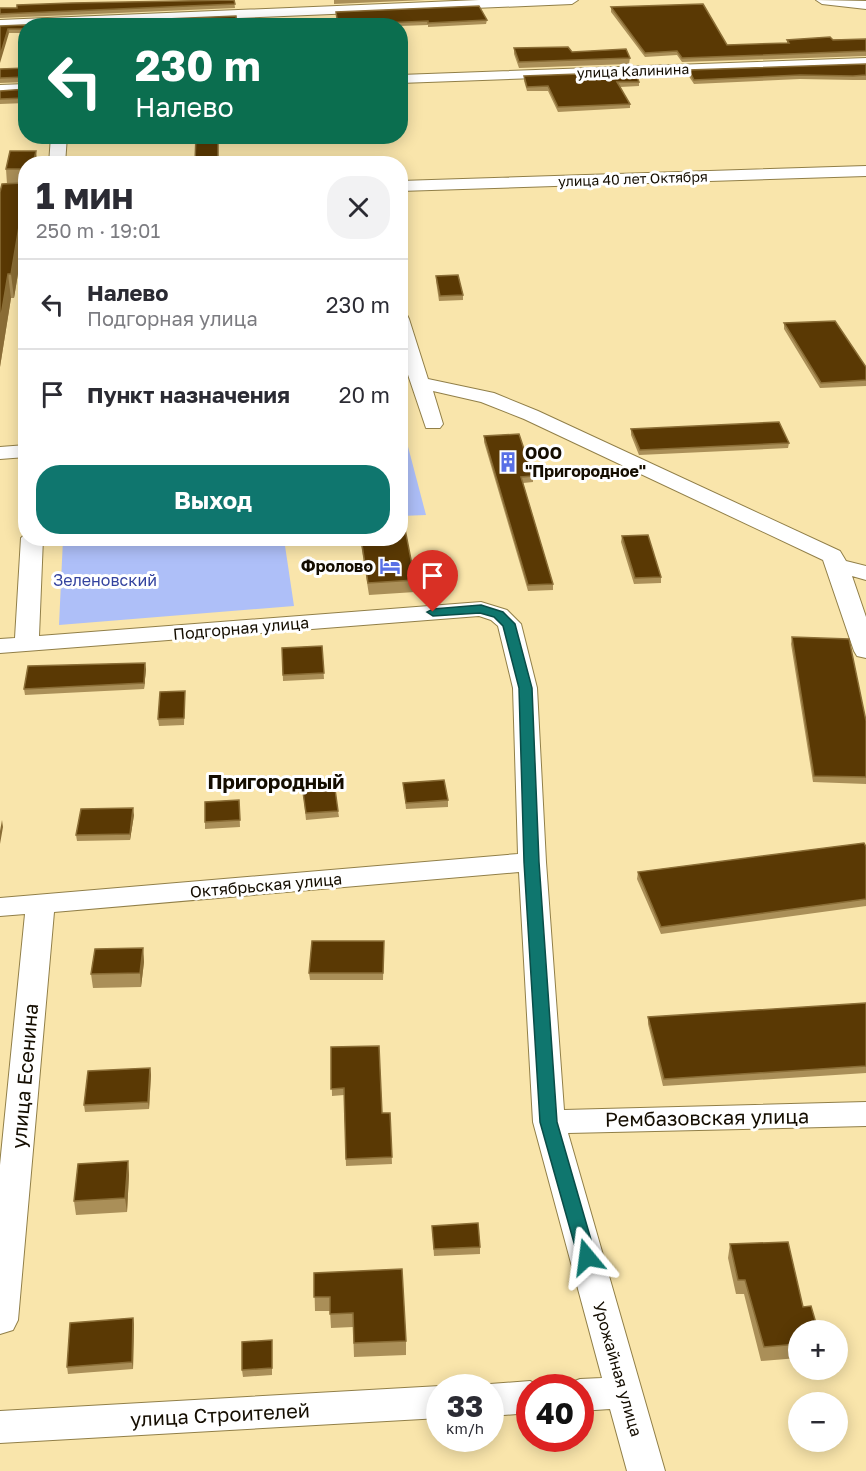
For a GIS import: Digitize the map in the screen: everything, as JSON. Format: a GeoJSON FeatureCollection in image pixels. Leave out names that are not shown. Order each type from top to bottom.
{"type":"FeatureCollection","features":[{"type":"Feature","properties":{"kind":"street"},"geometry":{"type":"LineString","coordinates":[[194,18],[572,0]]}},
{"type":"Feature","properties":{"kind":"street"},"geometry":{"type":"LineString","coordinates":[[822,0],[866,5]]}},
{"type":"Feature","properties":{"kind":"street"},"geometry":{"type":"LineString","coordinates":[[0,24],[18,24]]}},
{"type":"Feature","properties":{"kind":"street","name":"улица Калинина"},"geometry":{"type":"LineString","coordinates":[[408,79],[866,63]]}},
{"type":"Feature","properties":{"kind":"street"},"geometry":{"type":"LineString","coordinates":[[0,88],[18,88]]}},
{"type":"Feature","properties":{"kind":"street","name":"улица 40 лет Октября"},"geometry":{"type":"LineString","coordinates":[[408,186],[866,171]]}},
{"type":"Feature","properties":{"kind":"street"},"geometry":{"type":"LineString","coordinates":[[408,343],[434,424]]}},
{"type":"Feature","properties":{"kind":"street"},"geometry":{"type":"LineString","coordinates":[[421,383],[487,397],[531,415],[773,526],[832,556],[866,651]]}},
{"type":"Feature","properties":{"kind":"street"},"geometry":{"type":"LineString","coordinates":[[0,453],[18,452]]}},
{"type":"Feature","properties":{"kind":"street"},"geometry":{"type":"LineString","coordinates":[[27,644],[32,546]]}},
{"type":"Feature","properties":{"kind":"street"},"geometry":{"type":"LineString","coordinates":[[837,566],[866,573]]}},
{"type":"Feature","properties":{"kind":"street","name":"Подгорная улица"},"geometry":{"type":"LineString","coordinates":[[0,646],[481,609]]}},
{"type":"Feature","properties":{"kind":"street","name":"Урожайная улица"},"geometry":{"type":"LineString","coordinates":[[481,609],[499,615],[509,624],[525,688],[532,862],[549,1122],[646,1471]]}},
{"type":"Feature","properties":{"kind":"street","name":"Октябрьская улица"},"geometry":{"type":"LineString","coordinates":[[0,907],[532,862]]}},
{"type":"Feature","properties":{"kind":"street","name":"улица Есенина"},"geometry":{"type":"LineString","coordinates":[[0,1320],[18,1159],[40,904]]}},
{"type":"Feature","properties":{"kind":"street","name":"Рембазовская улица"},"geometry":{"type":"LineString","coordinates":[[549,1122],[866,1114]]}},
{"type":"Feature","properties":{"kind":"street"},"geometry":{"type":"LineString","coordinates":[[594,1394],[625,1392]]}},
{"type":"Feature","properties":{"kind":"street","name":"улица Строителей"},"geometry":{"type":"LineString","coordinates":[[0,1427],[426,1403]]}},
{"type":"Feature","properties":{"kind":"green space"},"geometry":{"type":"Polygon","coordinates":[[[408,447],[426,515],[408,516],[408,447]]]}},
{"type":"Feature","properties":{"kind":"green space","name":"Зеленовский"},"geometry":{"type":"Polygon","coordinates":[[[63,546],[285,546],[294,606],[59,625],[63,546]]]}},
{"type":"Feature","properties":{"kind":"building"},"geometry":{"type":"Polygon","coordinates":[[[234,0],[235,4],[0,14],[0,8],[17,8],[17,5],[234,0]]]}},
{"type":"Feature","properties":{"kind":"building"},"geometry":{"type":"Polygon","coordinates":[[[703,4],[727,45],[789,43],[787,40],[830,37],[833,40],[866,39],[866,51],[682,58],[677,51],[645,53],[611,7],[703,4]]]}},
{"type":"Feature","properties":{"kind":"building"},"geometry":{"type":"Polygon","coordinates":[[[479,6],[487,20],[428,23],[428,21],[408,22],[408,18],[337,18],[336,12],[479,6]]]}},
{"type":"Feature","properties":{"kind":"building"},"geometry":{"type":"Polygon","coordinates":[[[236,16],[236,18],[189,18],[236,16]]]}},
{"type":"Feature","properties":{"kind":"building"},"geometry":{"type":"Polygon","coordinates":[[[18,25],[18,29],[8,29],[0,56],[0,26],[18,25]]]}},
{"type":"Feature","properties":{"kind":"building"},"geometry":{"type":"Polygon","coordinates":[[[568,47],[572,52],[626,49],[630,58],[519,62],[514,48],[568,47]]]}},
{"type":"Feature","properties":{"kind":"building"},"geometry":{"type":"Polygon","coordinates":[[[866,64],[866,75],[853,76],[800,75],[694,80],[689,70],[866,64]]]}},
{"type":"Feature","properties":{"kind":"building"},"geometry":{"type":"Polygon","coordinates":[[[18,68],[18,77],[0,78],[0,69],[18,68]]]}},
{"type":"Feature","properties":{"kind":"building"},"geometry":{"type":"Polygon","coordinates":[[[635,72],[639,82],[617,82],[630,104],[558,107],[548,86],[527,87],[524,76],[635,72]]]}},
{"type":"Feature","properties":{"kind":"building"},"geometry":{"type":"Polygon","coordinates":[[[18,90],[18,98],[0,99],[0,91],[18,90]]]}},
{"type":"Feature","properties":{"kind":"building"},"geometry":{"type":"Polygon","coordinates":[[[196,144],[218,144],[218,156],[195,156],[196,144]]]}},
{"type":"Feature","properties":{"kind":"building"},"geometry":{"type":"Polygon","coordinates":[[[10,151],[36,151],[35,156],[18,156],[18,169],[6,169],[10,151]]]}},
{"type":"Feature","properties":{"kind":"building"},"geometry":{"type":"Polygon","coordinates":[[[18,183],[18,233],[0,322],[0,192],[2,184],[18,183]]]}},
{"type":"Feature","properties":{"kind":"building"},"geometry":{"type":"Polygon","coordinates":[[[458,275],[463,295],[440,296],[436,276],[458,275]]]}},
{"type":"Feature","properties":{"kind":"building"},"geometry":{"type":"Polygon","coordinates":[[[835,321],[866,367],[866,380],[821,383],[784,323],[835,321]]]}},
{"type":"Feature","properties":{"kind":"building"},"geometry":{"type":"Polygon","coordinates":[[[779,422],[789,443],[640,450],[631,429],[779,422]]]}},
{"type":"Feature","properties":{"kind":"building"},"geometry":{"type":"Polygon","coordinates":[[[519,434],[533,476],[521,477],[553,584],[528,585],[484,436],[519,434]]]}},
{"type":"Feature","properties":{"kind":"building"},"geometry":{"type":"Polygon","coordinates":[[[648,535],[661,577],[635,578],[622,536],[648,535]]]}},
{"type":"Feature","properties":{"kind":"building","name":"Фролово"},"geometry":{"type":"Polygon","coordinates":[[[408,544],[415,580],[368,583],[362,546],[408,544]]]}},
{"type":"Feature","properties":{"kind":"building"},"geometry":{"type":"Polygon","coordinates":[[[792,637],[849,639],[866,721],[866,777],[814,776],[792,637]]]}},
{"type":"Feature","properties":{"kind":"building"},"geometry":{"type":"Polygon","coordinates":[[[322,646],[324,673],[283,675],[282,648],[322,646]]]}},
{"type":"Feature","properties":{"kind":"building"},"geometry":{"type":"Polygon","coordinates":[[[145,663],[144,683],[24,689],[28,666],[145,663]]]}},
{"type":"Feature","properties":{"kind":"building"},"geometry":{"type":"Polygon","coordinates":[[[185,691],[184,718],[158,719],[160,692],[185,691]]]}},
{"type":"Feature","properties":{"kind":"building"},"geometry":{"type":"Polygon","coordinates":[[[444,780],[448,800],[406,803],[403,783],[444,780]]]}},
{"type":"Feature","properties":{"kind":"building"},"geometry":{"type":"Polygon","coordinates":[[[335,789],[338,811],[306,813],[303,792],[335,789]]]}},
{"type":"Feature","properties":{"kind":"building"},"geometry":{"type":"Polygon","coordinates":[[[239,800],[240,820],[205,822],[205,802],[239,800]]]}},
{"type":"Feature","properties":{"kind":"building"},"geometry":{"type":"Polygon","coordinates":[[[133,808],[130,834],[76,835],[81,809],[133,808]]]}},
{"type":"Feature","properties":{"kind":"building"},"geometry":{"type":"Polygon","coordinates":[[[864,843],[866,847],[866,899],[661,927],[638,872],[864,843]]]}},
{"type":"Feature","properties":{"kind":"building"},"geometry":{"type":"Polygon","coordinates":[[[312,941],[384,941],[383,973],[309,973],[312,941]]]}},
{"type":"Feature","properties":{"kind":"building"},"geometry":{"type":"Polygon","coordinates":[[[143,948],[140,973],[91,974],[95,949],[143,948]]]}},
{"type":"Feature","properties":{"kind":"building"},"geometry":{"type":"Polygon","coordinates":[[[866,1003],[866,1066],[664,1079],[648,1017],[866,1003]]]}},
{"type":"Feature","properties":{"kind":"building"},"geometry":{"type":"Polygon","coordinates":[[[379,1046],[382,1113],[390,1113],[392,1157],[346,1159],[344,1088],[331,1089],[331,1047],[379,1046]]]}},
{"type":"Feature","properties":{"kind":"building"},"geometry":{"type":"Polygon","coordinates":[[[150,1068],[148,1102],[84,1105],[88,1071],[150,1068]]]}},
{"type":"Feature","properties":{"kind":"building"},"geometry":{"type":"Polygon","coordinates":[[[128,1161],[125,1198],[74,1201],[78,1164],[128,1161]]]}},
{"type":"Feature","properties":{"kind":"building"},"geometry":{"type":"Polygon","coordinates":[[[478,1223],[480,1247],[434,1249],[432,1226],[478,1223]]]}},
{"type":"Feature","properties":{"kind":"building"},"geometry":{"type":"Polygon","coordinates":[[[788,1242],[803,1307],[811,1306],[815,1320],[788,1320],[788,1345],[764,1347],[745,1280],[738,1280],[730,1244],[788,1242]]]}},
{"type":"Feature","properties":{"kind":"building"},"geometry":{"type":"Polygon","coordinates":[[[402,1269],[406,1341],[354,1343],[353,1313],[330,1314],[330,1297],[314,1297],[314,1273],[402,1269]]]}},
{"type":"Feature","properties":{"kind":"building"},"geometry":{"type":"Polygon","coordinates":[[[133,1318],[132,1362],[67,1367],[70,1323],[133,1318]]]}},
{"type":"Feature","properties":{"kind":"building"},"geometry":{"type":"Polygon","coordinates":[[[272,1340],[272,1368],[242,1370],[242,1342],[272,1340]]]}},
{"type":"Feature","properties":{"kind":"place","name":"ООО \"Пригородное\""},"geometry":{"type":"Point","coordinates":[508,462]}},
{"type":"Feature","properties":{"kind":"place","name":"Фролово"},"geometry":{"type":"Point","coordinates":[390,566]}},
{"type":"Feature","properties":{"kind":"district","name":"Пригородный"},"geometry":{"type":"Point","coordinates":[276,782]}},
{"type":"Feature","properties":{"kind":"route"},"geometry":{"type":"LineString","coordinates":[[433,612],[481,609],[499,615],[509,624],[525,688],[532,862],[549,1122],[587,1257]]}}]}
